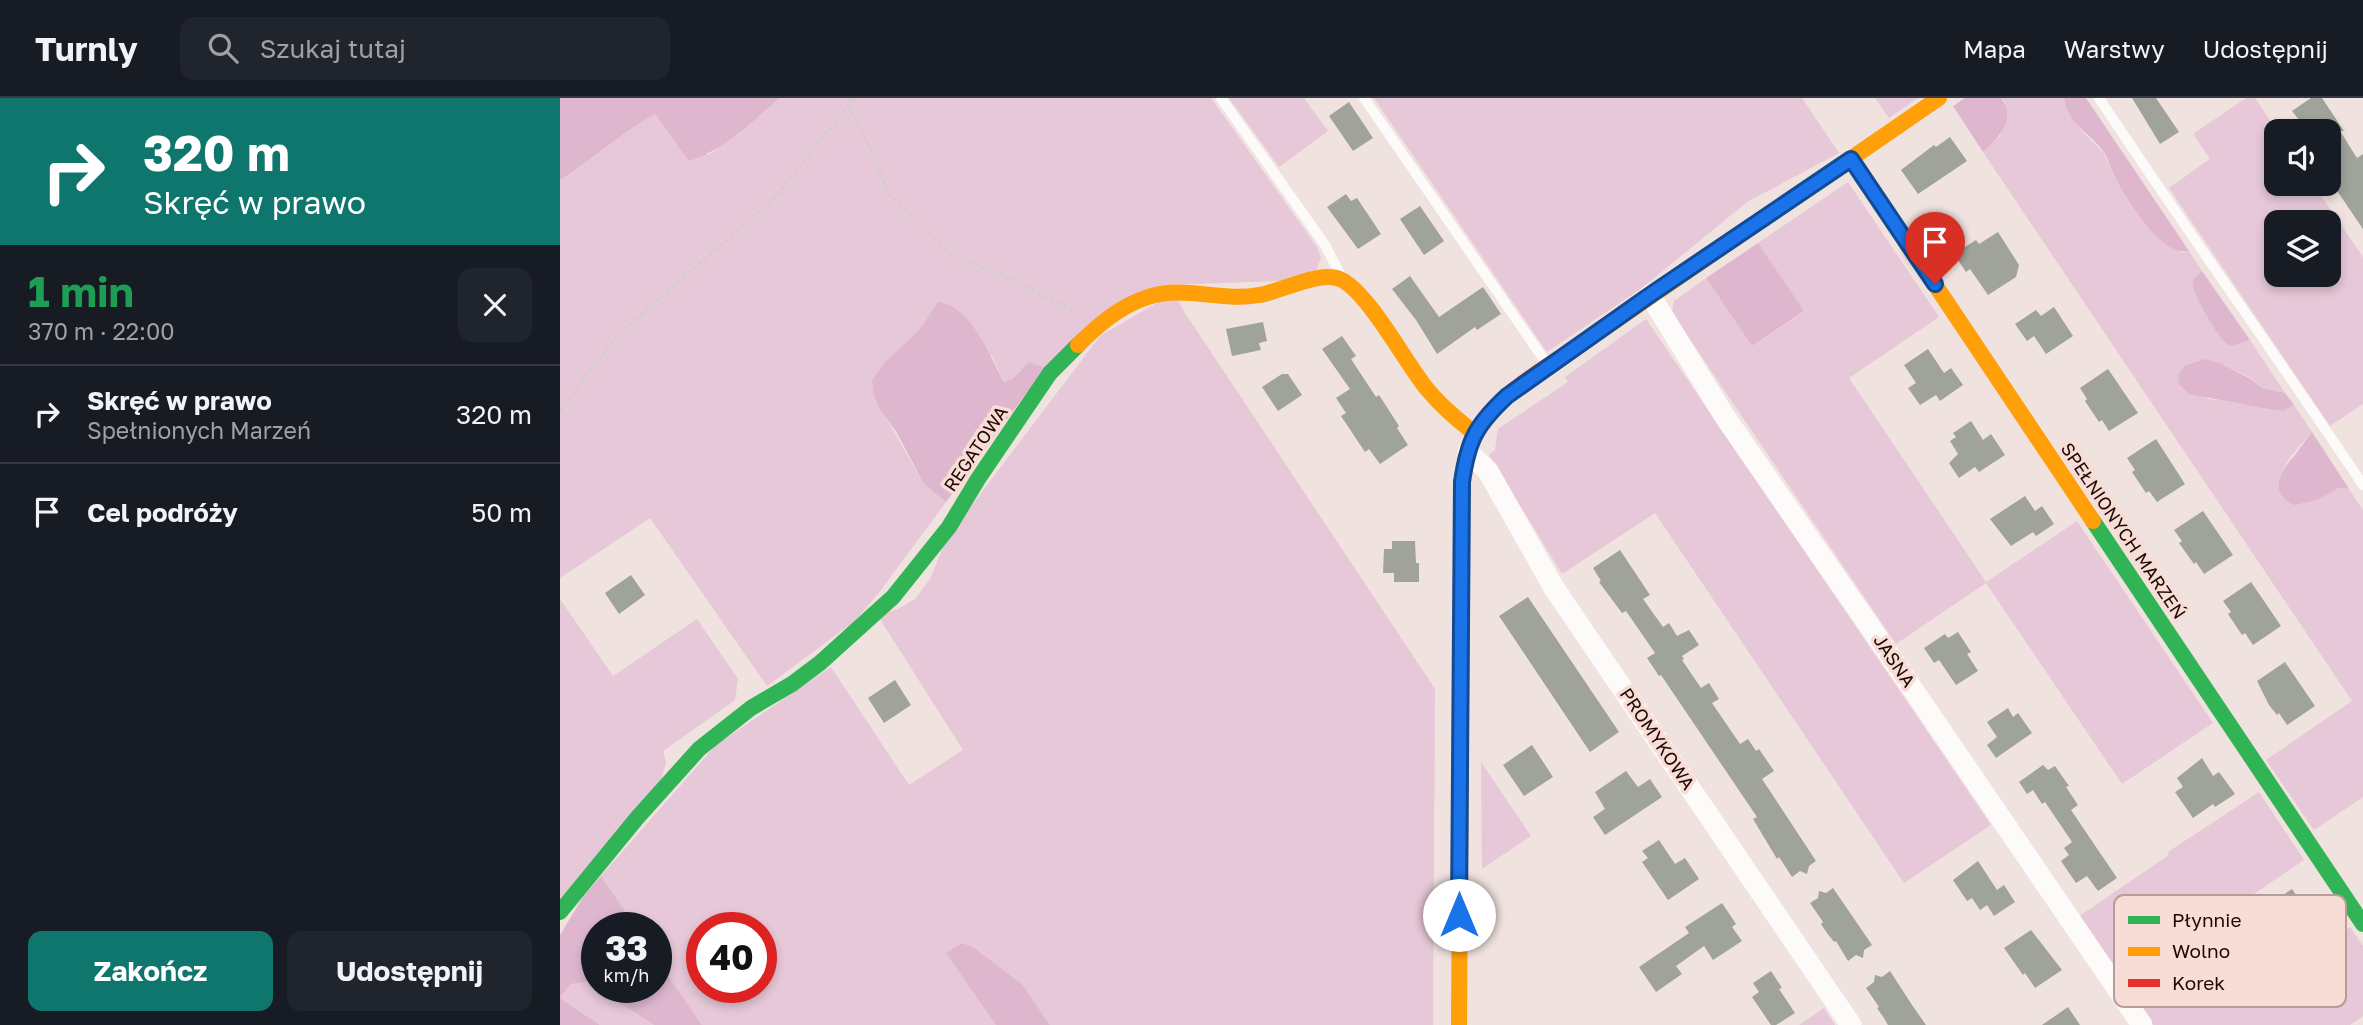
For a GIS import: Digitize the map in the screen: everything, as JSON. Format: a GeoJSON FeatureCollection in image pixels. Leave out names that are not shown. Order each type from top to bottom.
{"type":"FeatureCollection","features":[{"type":"Feature","properties":{"kind":"street"},"geometry":{"type":"LineString","coordinates":[[1459,1025],[1462,482],[1471,442],[1488,413],[1507,396],[1939,98]]}},
{"type":"Feature","properties":{"kind":"street","name":"SPEŁNIONYCH MARZEŃ"},"geometry":{"type":"LineString","coordinates":[[1851,159],[2344,895]]}},
{"type":"Feature","properties":{"kind":"street","name":"REGATOWA"},"geometry":{"type":"LineString","coordinates":[[560,912],[637,818],[699,749],[751,708],[792,684],[820,663],[893,597],[949,527],[1050,373],[1097,326],[1131,303],[1167,293],[1183,290],[1224,297],[1242,297],[1261,295],[1316,278],[1342,280]]}},
{"type":"Feature","properties":{"kind":"street"},"geometry":{"type":"LineString","coordinates":[[1342,280],[1363,299],[1427,389],[1471,442]]}},
{"type":"Feature","properties":{"kind":"street","name":"JASNA"},"geometry":{"type":"LineString","coordinates":[[1650,295],[1725,417],[2114,984]]}},
{"type":"Feature","properties":{"kind":"street","name":"PROMYKOWA"},"geometry":{"type":"LineString","coordinates":[[1471,442],[1554,588],[1851,1025]]}},
{"type":"Feature","properties":{"kind":"street","name":"SPEŁNIONYCH MARZEŃ"},"geometry":{"type":"LineString","coordinates":[[2346,899],[2363,924]]}},
{"type":"Feature","properties":{"kind":"street","name":"JASNA"},"geometry":{"type":"LineString","coordinates":[[2130,1007],[2142,1025]]}},
{"type":"Feature","properties":{"kind":"lane"},"geometry":{"type":"LineString","coordinates":[[1221,98],[1325,244],[1342,280]]}},
{"type":"Feature","properties":{"kind":"lane"},"geometry":{"type":"LineString","coordinates":[[1364,98],[1549,367]]}},
{"type":"Feature","properties":{"kind":"lane"},"geometry":{"type":"LineString","coordinates":[[2099,98],[2363,485]]}},
{"type":"Feature","properties":{"kind":"path"},"geometry":{"type":"LineString","coordinates":[[560,411],[616,337],[773,199],[855,98]]}},
{"type":"Feature","properties":{"kind":"path"},"geometry":{"type":"LineString","coordinates":[[848,105],[875,157],[887,192],[951,254],[1012,279],[1069,309],[1081,309]]}},
{"type":"Feature","properties":{"kind":"shaded area"},"geometry":{"type":"Polygon","coordinates":[[[560,98],[779,98],[726,143],[689,161],[655,114],[560,180],[560,98]]]}},
{"type":"Feature","properties":{"kind":"shaded area"},"geometry":{"type":"Polygon","coordinates":[[[779,98],[1211,98],[1317,247],[1321,258],[1316,270],[1282,281],[1164,285],[1045,368],[1020,370],[1012,379],[1004,382],[992,356],[927,317],[918,331],[885,362],[874,397],[924,484],[946,502],[855,621],[767,686],[650,518],[560,578],[560,180],[655,114],[708,155],[737,135],[779,98]]]}},
{"type":"Feature","properties":{"kind":"shaded area"},"geometry":{"type":"Polygon","coordinates":[[[1229,98],[1304,98],[1328,131],[1279,167],[1229,98]]]}},
{"type":"Feature","properties":{"kind":"shaded area"},"geometry":{"type":"Polygon","coordinates":[[[1374,98],[1802,98],[1839,153],[1747,202],[1642,288],[1547,352],[1374,98]]]}},
{"type":"Feature","properties":{"kind":"shaded area"},"geometry":{"type":"Polygon","coordinates":[[[1875,98],[1918,98],[1889,118],[1875,98]]]}},
{"type":"Feature","properties":{"kind":"shaded area"},"geometry":{"type":"Polygon","coordinates":[[[1965,98],[2001,98],[2005,106],[2007,121],[2004,128],[1983,152],[1953,106],[1965,98]]]}},
{"type":"Feature","properties":{"kind":"shaded area"},"geometry":{"type":"Polygon","coordinates":[[[2001,98],[2064,98],[2081,130],[2103,152],[2112,172],[2143,221],[2182,253],[2189,251],[2202,271],[2194,280],[2237,345],[2250,340],[2285,393],[2262,388],[2249,377],[2220,363],[2207,399],[2283,411],[2294,405],[2312,432],[2286,465],[2278,488],[2317,500],[2339,488],[2349,489],[2363,510],[2363,797],[2314,830],[2266,760],[2352,701],[1983,152],[2000,136],[2005,102],[2001,98]]]}},
{"type":"Feature","properties":{"kind":"shaded area"},"geometry":{"type":"Polygon","coordinates":[[[2064,98],[2086,98],[2189,251],[2167,245],[2145,223],[2112,171],[2105,154],[2075,123],[2064,98]]]}},
{"type":"Feature","properties":{"kind":"shaded area"},"geometry":{"type":"Polygon","coordinates":[[[2246,98],[2255,98],[2269,119],[2264,119],[2264,196],[2321,196],[2331,210],[2264,210],[2264,287],[2341,287],[2341,225],[2363,257],[2363,404],[2330,426],[2169,188],[2210,159],[2193,134],[2246,98]]]}},
{"type":"Feature","properties":{"kind":"shaded area"},"geometry":{"type":"Polygon","coordinates":[[[1848,182],[1939,317],[1849,378],[1986,582],[2077,521],[2213,723],[2122,784],[1986,583],[1896,644],[1672,313],[1674,301],[1706,278],[1752,346],[1804,312],[1758,243],[1848,182]]]}},
{"type":"Feature","properties":{"kind":"shaded area"},"geometry":{"type":"Polygon","coordinates":[[[1758,243],[1804,311],[1752,346],[1706,278],[1758,243]]]}},
{"type":"Feature","properties":{"kind":"shaded area"},"geometry":{"type":"Polygon","coordinates":[[[2202,271],[2250,340],[2229,345],[2213,327],[2193,284],[2202,271]]]}},
{"type":"Feature","properties":{"kind":"shaded area"},"geometry":{"type":"Polygon","coordinates":[[[1177,298],[1435,689],[1433,1025],[1050,1025],[1022,984],[973,947],[962,943],[947,953],[996,1025],[702,1025],[687,1003],[777,1003],[777,912],[686,912],[686,1002],[672,981],[672,912],[626,912],[601,876],[716,745],[831,667],[909,785],[963,750],[878,616],[915,599],[930,579],[947,538],[1100,336],[1160,301],[1177,298]]]}},
{"type":"Feature","properties":{"kind":"shaded area"},"geometry":{"type":"Polygon","coordinates":[[[938,302],[950,305],[970,322],[1004,382],[1012,379],[1029,362],[1045,368],[946,502],[924,484],[874,397],[872,380],[885,362],[918,331],[938,302]]]}},
{"type":"Feature","properties":{"kind":"shaded area"},"geometry":{"type":"Polygon","coordinates":[[[1646,319],[1991,825],[1904,883],[1655,513],[1562,574],[1489,455],[1495,450],[1498,429],[1568,382],[1565,377],[1646,319]]]}},
{"type":"Feature","properties":{"kind":"shaded area"},"geometry":{"type":"Polygon","coordinates":[[[2205,359],[2220,363],[2262,388],[2285,393],[2294,405],[2283,411],[2273,410],[2189,394],[2179,384],[2178,375],[2184,366],[2205,359]]]}},
{"type":"Feature","properties":{"kind":"shaded area"},"geometry":{"type":"Polygon","coordinates":[[[2312,432],[2349,489],[2339,488],[2317,500],[2294,505],[2281,494],[2279,482],[2284,468],[2312,432]]]}},
{"type":"Feature","properties":{"kind":"shaded area"},"geometry":{"type":"Polygon","coordinates":[[[560,599],[613,676],[697,619],[738,679],[735,700],[663,751],[666,762],[661,781],[560,901],[560,599]]]}},
{"type":"Feature","properties":{"kind":"shaded area"},"geometry":{"type":"Polygon","coordinates":[[[1481,762],[1531,836],[1482,869],[1481,762]]]}},
{"type":"Feature","properties":{"kind":"shaded area"},"geometry":{"type":"Polygon","coordinates":[[[2259,792],[2304,860],[2252,895],[2114,895],[2114,970],[2078,917],[2169,855],[2168,852],[2259,792]]]}},
{"type":"Feature","properties":{"kind":"shaded area"},"geometry":{"type":"Polygon","coordinates":[[[601,876],[626,912],[581,912],[581,983],[571,984],[560,998],[560,935],[583,897],[601,876]]]}},
{"type":"Feature","properties":{"kind":"shaded area"},"geometry":{"type":"Polygon","coordinates":[[[2350,927],[2363,946],[2363,1016],[2350,1025],[2151,1025],[2139,1007],[2346,1007],[2346,930],[2350,927]]]}},
{"type":"Feature","properties":{"kind":"shaded area"},"geometry":{"type":"Polygon","coordinates":[[[962,943],[973,947],[1022,984],[1050,1025],[996,1025],[946,953],[962,943]]]}},
{"type":"Feature","properties":{"kind":"shaded area"},"geometry":{"type":"Polygon","coordinates":[[[672,981],[702,1025],[654,1025],[620,1003],[672,1003],[672,981]]]}},
{"type":"Feature","properties":{"kind":"shaded area"},"geometry":{"type":"Polygon","coordinates":[[[581,983],[581,1003],[620,1003],[654,1025],[600,1025],[560,998],[571,984],[581,983]]]}},
{"type":"Feature","properties":{"kind":"shaded area"},"geometry":{"type":"Polygon","coordinates":[[[560,998],[600,1025],[560,1025],[560,998]]]}},
{"type":"Feature","properties":{"kind":"shaded area"},"geometry":{"type":"Polygon","coordinates":[[[1824,1008],[1835,1025],[1799,1025],[1824,1008]]]}},
{"type":"Feature","properties":{"kind":"building"},"geometry":{"type":"Polygon","coordinates":[[[2132,98],[2156,98],[2179,132],[2160,144],[2132,98]]]}},
{"type":"Feature","properties":{"kind":"building"},"geometry":{"type":"Polygon","coordinates":[[[2311,98],[2322,98],[2336,119],[2298,119],[2292,111],[2311,98]]]}},
{"type":"Feature","properties":{"kind":"building"},"geometry":{"type":"Polygon","coordinates":[[[1349,102],[1373,138],[1353,151],[1329,116],[1349,102]]]}},
{"type":"Feature","properties":{"kind":"building"},"geometry":{"type":"Polygon","coordinates":[[[2341,133],[2357,158],[2363,154],[2363,229],[2341,196],[2341,133]]]}},
{"type":"Feature","properties":{"kind":"building"},"geometry":{"type":"Polygon","coordinates":[[[1950,137],[1967,161],[1918,194],[1901,170],[1934,145],[1936,147],[1950,137]]]}},
{"type":"Feature","properties":{"kind":"building"},"geometry":{"type":"Polygon","coordinates":[[[1346,194],[1351,201],[1357,198],[1381,234],[1358,249],[1327,207],[1346,194]]]}},
{"type":"Feature","properties":{"kind":"building"},"geometry":{"type":"Polygon","coordinates":[[[1420,206],[1444,241],[1424,255],[1400,219],[1420,206]]]}},
{"type":"Feature","properties":{"kind":"building"},"geometry":{"type":"Polygon","coordinates":[[[1998,232],[2019,265],[2016,277],[1988,295],[1970,269],[1966,272],[1954,254],[1976,240],[1979,244],[1998,232]]]}},
{"type":"Feature","properties":{"kind":"building"},"geometry":{"type":"Polygon","coordinates":[[[1410,276],[1439,317],[1483,287],[1501,314],[1477,330],[1475,327],[1437,354],[1392,289],[1410,276]]]}},
{"type":"Feature","properties":{"kind":"building"},"geometry":{"type":"Polygon","coordinates":[[[2054,307],[2073,336],[2046,354],[2034,336],[2027,341],[2015,324],[2036,310],[2041,316],[2054,307]]]}},
{"type":"Feature","properties":{"kind":"building"},"geometry":{"type":"Polygon","coordinates":[[[1263,322],[1267,341],[1259,343],[1261,350],[1232,356],[1226,329],[1263,322]]]}},
{"type":"Feature","properties":{"kind":"building"},"geometry":{"type":"Polygon","coordinates":[[[1342,336],[1356,356],[1351,359],[1376,397],[1379,395],[1408,445],[1380,464],[1369,449],[1365,452],[1341,416],[1346,413],[1336,398],[1350,389],[1322,349],[1342,336]]]}},
{"type":"Feature","properties":{"kind":"building"},"geometry":{"type":"Polygon","coordinates":[[[1928,349],[1944,373],[1951,368],[1963,385],[1940,401],[1936,395],[1920,405],[1908,388],[1916,383],[1904,365],[1928,349]]]}},
{"type":"Feature","properties":{"kind":"building"},"geometry":{"type":"Polygon","coordinates":[[[2108,369],[2138,413],[2109,431],[2102,420],[2099,422],[2080,388],[2108,369]]]}},
{"type":"Feature","properties":{"kind":"building"},"geometry":{"type":"Polygon","coordinates":[[[1282,374],[1288,374],[1302,395],[1278,411],[1262,387],[1282,374]]]}},
{"type":"Feature","properties":{"kind":"building"},"geometry":{"type":"Polygon","coordinates":[[[1971,421],[1983,440],[1991,434],[2005,455],[1979,472],[1975,467],[1959,478],[1949,463],[1958,454],[1950,441],[1956,437],[1953,433],[1971,421]]]}},
{"type":"Feature","properties":{"kind":"building"},"geometry":{"type":"Polygon","coordinates":[[[2156,439],[2185,484],[2157,502],[2149,491],[2146,493],[2132,472],[2135,470],[2127,458],[2156,439]]]}},
{"type":"Feature","properties":{"kind":"building"},"geometry":{"type":"Polygon","coordinates":[[[2025,496],[2035,511],[2042,506],[2054,524],[2036,536],[2033,532],[2011,546],[1990,519],[2025,496]]]}},
{"type":"Feature","properties":{"kind":"building"},"geometry":{"type":"Polygon","coordinates":[[[2203,511],[2233,555],[2204,574],[2179,543],[2182,541],[2174,530],[2203,511]]]}},
{"type":"Feature","properties":{"kind":"building"},"geometry":{"type":"Polygon","coordinates":[[[1392,541],[1415,541],[1419,582],[1394,582],[1394,573],[1383,573],[1384,549],[1392,549],[1392,541]]]}},
{"type":"Feature","properties":{"kind":"building"},"geometry":{"type":"Polygon","coordinates":[[[1620,550],[1650,595],[1643,599],[1663,627],[1669,623],[1677,636],[1689,630],[1699,645],[1682,656],[1682,660],[1701,688],[1709,683],[1719,699],[1712,703],[1740,744],[1748,739],[1756,751],[1759,749],[1774,771],[1762,779],[1816,861],[1809,866],[1807,874],[1800,871],[1792,877],[1779,857],[1777,859],[1753,819],[1757,817],[1647,658],[1655,653],[1626,611],[1622,613],[1599,582],[1601,581],[1593,568],[1620,550]]]}},
{"type":"Feature","properties":{"kind":"building"},"geometry":{"type":"Polygon","coordinates":[[[631,575],[645,595],[619,614],[605,593],[631,575]]]}},
{"type":"Feature","properties":{"kind":"building"},"geometry":{"type":"Polygon","coordinates":[[[2251,582],[2281,626],[2253,645],[2245,633],[2242,635],[2223,601],[2251,582]]]}},
{"type":"Feature","properties":{"kind":"building"},"geometry":{"type":"Polygon","coordinates":[[[1528,597],[1619,732],[1590,752],[1499,616],[1528,597]]]}},
{"type":"Feature","properties":{"kind":"building"},"geometry":{"type":"Polygon","coordinates":[[[1958,632],[1971,652],[1967,654],[1978,671],[1956,685],[1939,660],[1934,663],[1924,648],[1945,634],[1948,638],[1958,632]]]}},
{"type":"Feature","properties":{"kind":"building"},"geometry":{"type":"Polygon","coordinates":[[[2285,662],[2315,706],[2287,725],[2269,705],[2257,681],[2285,662]]]}},
{"type":"Feature","properties":{"kind":"building"},"geometry":{"type":"Polygon","coordinates":[[[895,680],[911,705],[884,723],[868,698],[895,680]]]}},
{"type":"Feature","properties":{"kind":"building"},"geometry":{"type":"Polygon","coordinates":[[[2008,708],[2013,717],[2018,713],[2032,733],[1996,758],[1987,745],[1997,737],[1987,722],[2008,708]]]}},
{"type":"Feature","properties":{"kind":"building"},"geometry":{"type":"Polygon","coordinates":[[[1532,745],[1553,777],[1524,796],[1503,765],[1532,745]]]}},
{"type":"Feature","properties":{"kind":"building"},"geometry":{"type":"Polygon","coordinates":[[[2202,758],[2213,776],[2219,772],[2235,794],[2215,807],[2213,804],[2193,818],[2175,792],[2183,787],[2177,778],[2202,758]]]}},
{"type":"Feature","properties":{"kind":"building"},"geometry":{"type":"Polygon","coordinates":[[[2043,765],[2048,770],[2055,766],[2069,786],[2066,787],[2078,805],[2071,810],[2117,878],[2098,891],[2087,876],[2076,883],[2061,861],[2069,855],[2064,848],[2072,842],[2045,802],[2042,804],[2033,790],[2027,794],[2019,782],[2043,765]]]}},
{"type":"Feature","properties":{"kind":"building"},"geometry":{"type":"Polygon","coordinates":[[[1626,771],[1638,787],[1650,779],[1662,797],[1605,835],[1593,817],[1605,809],[1595,792],[1626,771]]]}},
{"type":"Feature","properties":{"kind":"building"},"geometry":{"type":"Polygon","coordinates":[[[1659,840],[1675,864],[1685,858],[1699,879],[1668,900],[1642,862],[1648,858],[1642,851],[1659,840]]]}},
{"type":"Feature","properties":{"kind":"building"},"geometry":{"type":"Polygon","coordinates":[[[1978,861],[1997,890],[2004,885],[2015,902],[1994,916],[1987,905],[1980,910],[1972,898],[1967,901],[1953,880],[1978,861]]]}},
{"type":"Feature","properties":{"kind":"building"},"geometry":{"type":"Polygon","coordinates":[[[1833,888],[1872,945],[1864,950],[1863,958],[1856,955],[1848,961],[1821,924],[1823,922],[1810,903],[1818,898],[1819,891],[1826,893],[1833,888]]]}},
{"type":"Feature","properties":{"kind":"building"},"geometry":{"type":"Polygon","coordinates":[[[2292,889],[2296,895],[2283,895],[2292,889]]]}},
{"type":"Feature","properties":{"kind":"building"},"geometry":{"type":"Polygon","coordinates":[[[1722,903],[1736,924],[1732,927],[1742,941],[1713,960],[1704,946],[1676,966],[1682,974],[1656,992],[1639,967],[1689,933],[1685,927],[1722,903]]]}},
{"type":"Feature","properties":{"kind":"building"},"geometry":{"type":"Polygon","coordinates":[[[2031,930],[2062,970],[2035,988],[2004,948],[2031,930]]]}},
{"type":"Feature","properties":{"kind":"building"},"geometry":{"type":"Polygon","coordinates":[[[1771,971],[1795,1013],[1776,1025],[1771,1025],[1752,997],[1759,992],[1753,983],[1771,971]]]}},
{"type":"Feature","properties":{"kind":"building"},"geometry":{"type":"Polygon","coordinates":[[[1890,971],[1926,1025],[1888,1025],[1866,988],[1874,982],[1875,975],[1882,977],[1890,971]]]}},
{"type":"Feature","properties":{"kind":"building"},"geometry":{"type":"Polygon","coordinates":[[[2068,1007],[2080,1025],[2042,1025],[2068,1007]]]}},
{"type":"Feature","properties":{"kind":"traffic: fast"},"geometry":{"type":"LineString","coordinates":[[560,912],[637,818],[699,749],[751,708],[792,684],[820,663],[893,597],[949,527],[1050,373],[1078,345]]}},
{"type":"Feature","properties":{"kind":"traffic: fast"},"geometry":{"type":"LineString","coordinates":[[2093,521],[2344,895]]}},
{"type":"Feature","properties":{"kind":"traffic: fast"},"geometry":{"type":"LineString","coordinates":[[2346,899],[2363,924]]}},
{"type":"Feature","properties":{"kind":"traffic: slow"},"geometry":{"type":"LineString","coordinates":[[1586,341],[1939,98]]}},
{"type":"Feature","properties":{"kind":"traffic: slow"},"geometry":{"type":"LineString","coordinates":[[1851,159],[2093,521]]}},
{"type":"Feature","properties":{"kind":"traffic: slow"},"geometry":{"type":"LineString","coordinates":[[1078,345],[1110,317],[1128,305],[1148,297],[1176,293],[1245,297],[1268,293],[1312,279],[1333,277],[1353,288],[1364,300],[1427,389],[1474,433]]}},
{"type":"Feature","properties":{"kind":"traffic: slow"},"geometry":{"type":"LineString","coordinates":[[1459,1025],[1462,555]]}},
{"type":"Feature","properties":{"kind":"traffic: jam"},"geometry":{"type":"LineString","coordinates":[[1462,555],[1462,482],[1473,438],[1484,420],[1514,390],[1586,341]]}},
{"type":"Feature","properties":{"kind":"route"},"geometry":{"type":"LineString","coordinates":[[1459,915],[1462,482],[1474,433],[1488,413],[1507,396],[1650,295],[1851,159],[1935,284]]}}]}
